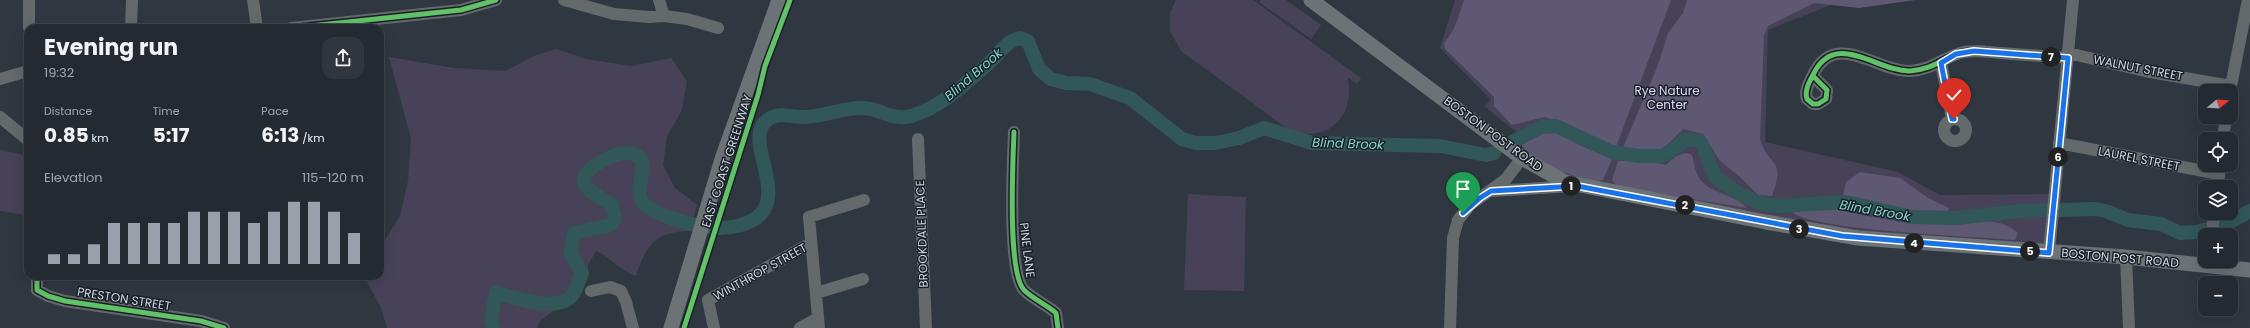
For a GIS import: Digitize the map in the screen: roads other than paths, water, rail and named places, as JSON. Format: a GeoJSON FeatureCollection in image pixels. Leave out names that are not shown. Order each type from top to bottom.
{"type":"FeatureCollection","features":[{"type":"Feature","properties":{"kind":"main road"},"geometry":{"type":"LineString","coordinates":[[671,328],[707,204],[736,117],[779,0]]}},
{"type":"Feature","properties":{"kind":"main road","name":"BOSTON POST ROAD"},"geometry":{"type":"LineString","coordinates":[[1311,0],[1522,158],[1554,177],[1577,186],[1842,236],[2049,253],[2126,257],[2198,263]]}},
{"type":"Feature","properties":{"kind":"main road","name":"BOSTON POST ROAD"},"geometry":{"type":"LineString","coordinates":[[2236,268],[2250,270]]}},
{"type":"Feature","properties":{"kind":"street"},"geometry":{"type":"LineString","coordinates":[[29,0],[29,24]]}},
{"type":"Feature","properties":{"kind":"street"},"geometry":{"type":"LineString","coordinates":[[131,24],[132,0]]}},
{"type":"Feature","properties":{"kind":"street"},"geometry":{"type":"LineString","coordinates":[[253,0],[256,24]]}},
{"type":"Feature","properties":{"kind":"street"},"geometry":{"type":"LineString","coordinates":[[320,24],[496,0]]}},
{"type":"Feature","properties":{"kind":"street"},"geometry":{"type":"LineString","coordinates":[[564,0],[614,14],[649,17],[664,16],[688,19],[718,28]]}},
{"type":"Feature","properties":{"kind":"street"},"geometry":{"type":"LineString","coordinates":[[660,0],[664,16]]}},
{"type":"Feature","properties":{"kind":"street"},"geometry":{"type":"LineString","coordinates":[[2049,253],[2073,0]]}},
{"type":"Feature","properties":{"kind":"street"},"geometry":{"type":"LineString","coordinates":[[2232,84],[2248,0]]}},
{"type":"Feature","properties":{"kind":"street","name":"WALNUT STREET"},"geometry":{"type":"LineString","coordinates":[[1813,76],[1825,59],[1840,54],[1859,55],[1886,66],[1909,71],[1941,63],[1956,54],[1974,51],[2068,56],[2211,84]]}},
{"type":"Feature","properties":{"kind":"street"},"geometry":{"type":"LineString","coordinates":[[1941,63],[1952,119]]}},
{"type":"Feature","properties":{"kind":"street"},"geometry":{"type":"LineString","coordinates":[[0,79],[24,72]]}},
{"type":"Feature","properties":{"kind":"street"},"geometry":{"type":"LineString","coordinates":[[0,117],[24,137]]}},
{"type":"Feature","properties":{"kind":"street","name":"PINE LANE"},"geometry":{"type":"LineString","coordinates":[[1014,132],[1013,243],[1018,275],[1024,290],[1056,313],[1058,328]]}},
{"type":"Feature","properties":{"kind":"street","name":"BROOKDALE PLACE"},"geometry":{"type":"LineString","coordinates":[[918,139],[926,328]]}},
{"type":"Feature","properties":{"kind":"street","name":"LAUREL STREET"},"geometry":{"type":"LineString","coordinates":[[2059,144],[2198,166]]}},
{"type":"Feature","properties":{"kind":"street"},"geometry":{"type":"LineString","coordinates":[[1450,328],[1455,229],[1463,213],[1480,198],[1506,179],[1522,158]]}},
{"type":"Feature","properties":{"kind":"street"},"geometry":{"type":"LineString","coordinates":[[1491,191],[1577,186]]}},
{"type":"Feature","properties":{"kind":"street"},"geometry":{"type":"LineString","coordinates":[[800,328],[818,323],[809,217],[864,200]]}},
{"type":"Feature","properties":{"kind":"street","name":"WINTHROP STREET"},"geometry":{"type":"LineString","coordinates":[[714,328],[708,300],[812,243]]}},
{"type":"Feature","properties":{"kind":"street"},"geometry":{"type":"LineString","coordinates":[[2126,257],[2129,328]]}},
{"type":"Feature","properties":{"kind":"street"},"geometry":{"type":"LineString","coordinates":[[816,293],[863,279]]}},
{"type":"Feature","properties":{"kind":"street","name":"PRESTON STREET"},"geometry":{"type":"LineString","coordinates":[[37,280],[37,290],[48,296],[80,303],[201,321],[224,328]]}},
{"type":"Feature","properties":{"kind":"street"},"geometry":{"type":"LineString","coordinates":[[591,292],[610,287],[621,291],[626,302],[633,328]]}},
{"type":"Feature","properties":{"kind":"waterway","name":"Blind Brook"},"geometry":{"type":"LineString","coordinates":[[493,328],[491,320],[496,292],[525,301],[548,304],[567,300],[573,294],[582,273],[570,253],[574,233],[610,225],[615,219],[612,205],[590,191],[584,183],[585,174],[605,159],[622,153],[637,155],[642,161],[639,192],[640,198],[644,204],[651,209],[663,215],[690,224],[709,228],[728,228],[737,226],[756,218],[766,206],[768,192],[760,145],[760,131],[766,121],[770,118],[779,115],[811,117],[856,108],[870,109],[899,117],[911,116],[933,107],[953,94],[1007,45],[1020,38],[1028,41],[1039,69],[1051,79],[1066,83],[1090,84],[1130,98],[1182,139],[1196,143],[1216,143],[1239,138],[1264,128],[1312,143],[1440,146],[1486,155],[1494,153]]}},
{"type":"Feature","properties":{"kind":"waterway","name":"Blind Brook"},"geometry":{"type":"LineString","coordinates":[[1514,141],[1541,127],[1556,126],[1612,152],[1639,156],[1662,156],[1685,140],[1697,140],[1702,144],[1715,177],[1738,193],[1762,204],[1779,206],[1846,202],[1912,217],[1956,218],[2022,211],[2096,209],[2106,211],[2128,220],[2161,224],[2180,233],[2197,232],[2226,224],[2250,211]]}},
{"type":"Feature","properties":{"kind":"park label","name":"Rye Nature Center"},"geometry":{"type":"Point","coordinates":[1667,98]}}]}
